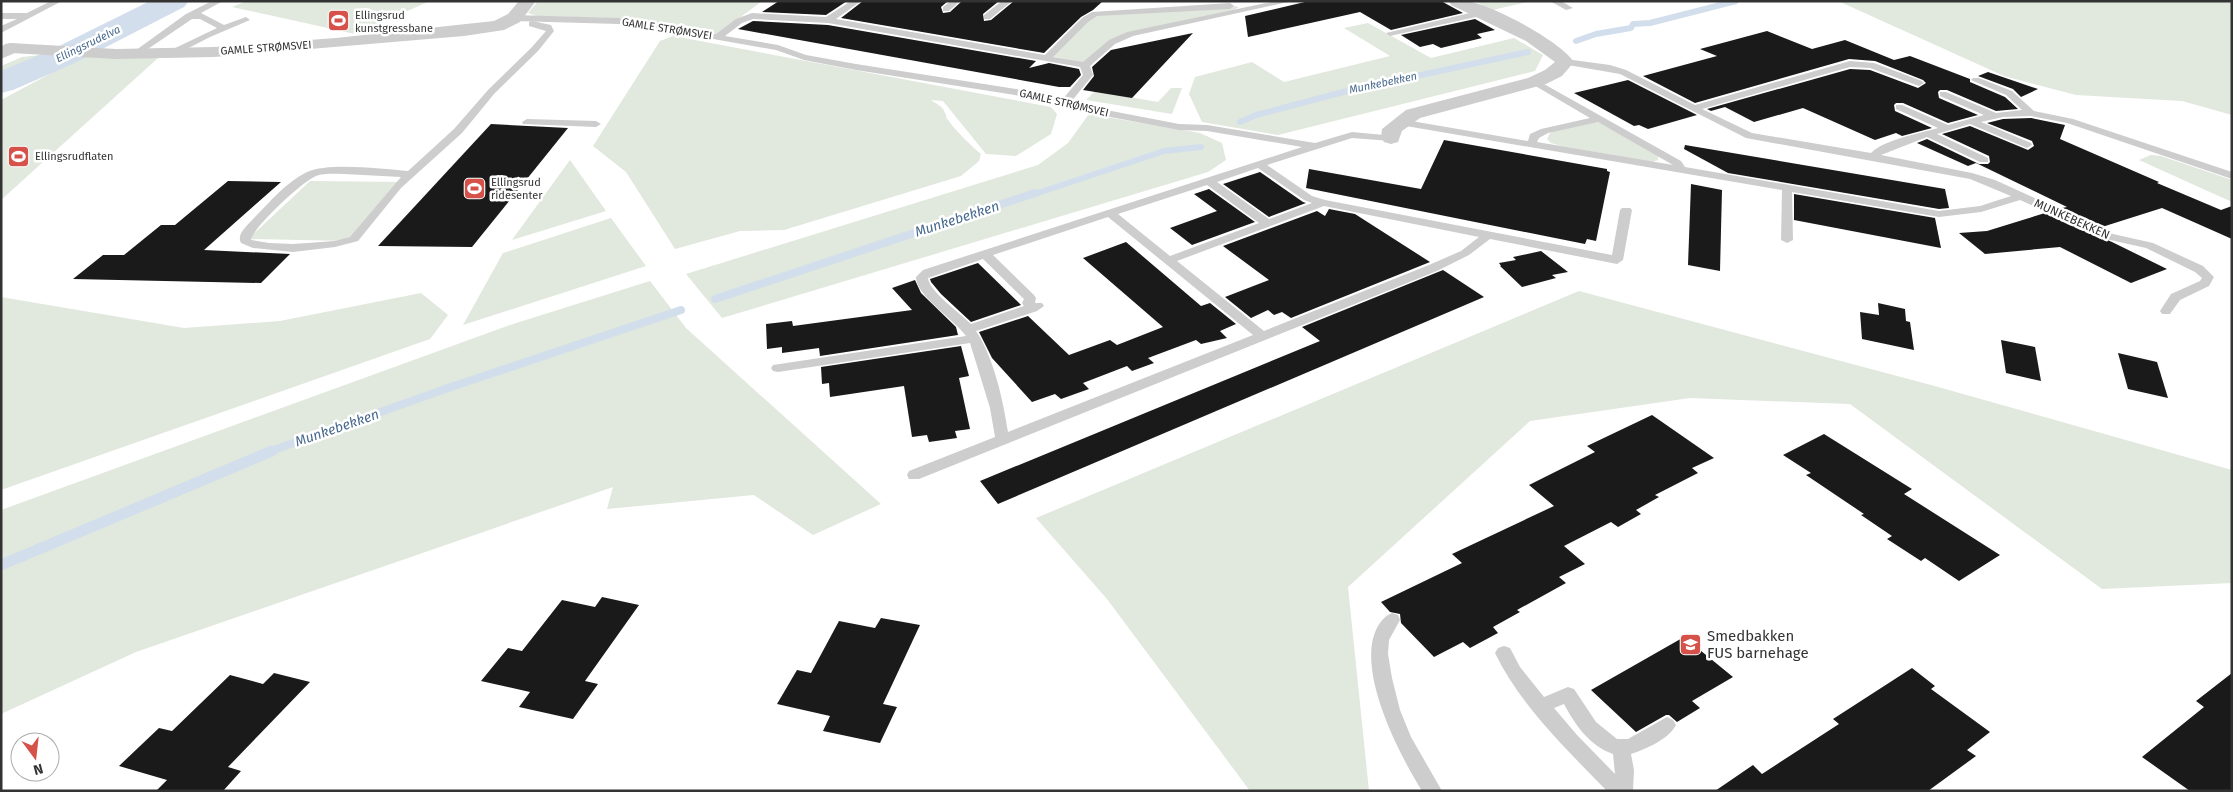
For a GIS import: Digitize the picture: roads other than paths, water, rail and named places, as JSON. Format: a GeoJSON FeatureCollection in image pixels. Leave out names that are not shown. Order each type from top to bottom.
{"type":"FeatureCollection","features":[{"type":"Feature","properties":{"kind":"street"},"geometry":{"type":"LineString","coordinates":[[510,21],[528,1]]}},
{"type":"Feature","properties":{"kind":"street"},"geometry":{"type":"LineString","coordinates":[[1457,1],[1482,13],[1511,23],[1558,53],[1565,62]]}},
{"type":"Feature","properties":{"kind":"street","name":"GAMLE STRØMSVEI"},"geometry":{"type":"LineString","coordinates":[[5,49],[91,53],[172,53],[336,43],[464,31],[510,21]]}},
{"type":"Feature","properties":{"kind":"street","name":"MUNKEBEKKEN"},"geometry":{"type":"LineString","coordinates":[[1395,130],[1413,114],[1535,82],[1550,76],[1562,68],[1565,62]]}},
{"type":"Feature","properties":{"kind":"lane"},"geometry":{"type":"LineString","coordinates":[[1,30],[58,1]]}},
{"type":"Feature","properties":{"kind":"lane"},"geometry":{"type":"LineString","coordinates":[[136,53],[190,16],[219,1]]}},
{"type":"Feature","properties":{"kind":"lane"},"geometry":{"type":"LineString","coordinates":[[828,20],[857,1]]}},
{"type":"Feature","properties":{"kind":"lane"},"geometry":{"type":"LineString","coordinates":[[946,9],[956,1]]}},
{"type":"Feature","properties":{"kind":"lane"},"geometry":{"type":"LineString","coordinates":[[987,17],[1008,1]]}},
{"type":"Feature","properties":{"kind":"lane"},"geometry":{"type":"LineString","coordinates":[[718,37],[739,22],[752,16],[828,20],[1085,65],[1112,42],[1130,34],[1288,1]]}},
{"type":"Feature","properties":{"kind":"lane"},"geometry":{"type":"LineString","coordinates":[[1554,1],[1569,8]]}},
{"type":"Feature","properties":{"kind":"lane"},"geometry":{"type":"LineString","coordinates":[[1046,59],[1085,20],[1095,14],[1182,5],[1220,4],[1262,7]]}},
{"type":"Feature","properties":{"kind":"lane"},"geometry":{"type":"LineString","coordinates":[[1390,34],[1482,13]]}},
{"type":"Feature","properties":{"kind":"lane"},"geometry":{"type":"LineString","coordinates":[[1,16],[27,16]]}},
{"type":"Feature","properties":{"kind":"lane"},"geometry":{"type":"LineString","coordinates":[[174,16],[208,19],[223,28]]}},
{"type":"Feature","properties":{"kind":"lane"},"geometry":{"type":"LineString","coordinates":[[172,53],[223,28],[246,20]]}},
{"type":"Feature","properties":{"kind":"lane"},"geometry":{"type":"LineString","coordinates":[[409,174],[333,172],[314,174],[295,187],[251,228],[246,235],[245,241],[253,245],[293,248],[335,244],[354,239],[409,174],[458,131],[491,92],[535,49],[550,31],[548,27],[541,25],[510,21]]}},
{"type":"Feature","properties":{"kind":"lane","name":"GAMLE STRØMSVEI"},"geometry":{"type":"LineString","coordinates":[[510,21],[626,22],[778,48],[804,57],[922,79],[950,80],[1016,92],[1063,105],[1179,127],[1207,128],[1315,146]]}},
{"type":"Feature","properties":{"kind":"lane","name":"MUNKEBEKKEN"},"geometry":{"type":"LineString","coordinates":[[1565,62],[1610,68],[1623,72],[1693,109],[1750,136],[1874,156],[1972,176],[2110,237],[2149,245],[2205,273],[2208,277],[2205,283],[2175,297],[2166,311]]}},
{"type":"Feature","properties":{"kind":"lane"},"geometry":{"type":"LineString","coordinates":[[1693,109],[1850,64],[1876,67],[1919,84]]}},
{"type":"Feature","properties":{"kind":"lane"},"geometry":{"type":"LineString","coordinates":[[1063,105],[1088,74],[1085,65]]}},
{"type":"Feature","properties":{"kind":"lane"},"geometry":{"type":"LineString","coordinates":[[1976,80],[2009,94],[2030,113]]}},
{"type":"Feature","properties":{"kind":"lane","name":"MUNKEBEKKEN"},"geometry":{"type":"LineString","coordinates":[[1535,82],[1676,163],[1681,170]]}},
{"type":"Feature","properties":{"kind":"lane"},"geometry":{"type":"LineString","coordinates":[[1943,94],[1995,116]]}},
{"type":"Feature","properties":{"kind":"lane"},"geometry":{"type":"LineString","coordinates":[[1899,107],[1948,128]]}},
{"type":"Feature","properties":{"kind":"lane"},"geometry":{"type":"LineString","coordinates":[[1874,156],[1879,151],[1971,121],[1995,116],[2030,113],[2069,121],[2232,176]]}},
{"type":"Feature","properties":{"kind":"lane"},"geometry":{"type":"LineString","coordinates":[[1532,143],[1534,136],[1545,131],[1597,118]]}},
{"type":"Feature","properties":{"kind":"lane"},"geometry":{"type":"LineString","coordinates":[[1971,121],[2027,145]]}},
{"type":"Feature","properties":{"kind":"lane"},"geometry":{"type":"LineString","coordinates":[[527,122],[596,124]]}},
{"type":"Feature","properties":{"kind":"lane","name":"MUNKEBEKKEN"},"geometry":{"type":"LineString","coordinates":[[1002,438],[997,408],[978,345],[971,333],[930,294],[922,282],[922,277],[927,273],[1352,135],[1395,130],[1532,143],[1939,214],[1967,213],[1988,208],[2020,196]]}},
{"type":"Feature","properties":{"kind":"lane"},"geometry":{"type":"LineString","coordinates":[[1928,134],[1984,160]]}},
{"type":"Feature","properties":{"kind":"lane"},"geometry":{"type":"LineString","coordinates":[[1260,165],[1308,198],[1323,203],[1617,260],[1626,210]]}},
{"type":"Feature","properties":{"kind":"lane"},"geometry":{"type":"LineString","coordinates":[[1210,182],[1268,224]]}},
{"type":"Feature","properties":{"kind":"lane"},"geometry":{"type":"LineString","coordinates":[[1787,240],[1788,188]]}},
{"type":"Feature","properties":{"kind":"lane"},"geometry":{"type":"LineString","coordinates":[[1170,260],[1323,203]]}},
{"type":"Feature","properties":{"kind":"lane"},"geometry":{"type":"LineString","coordinates":[[1111,214],[1262,336]]}},
{"type":"Feature","properties":{"kind":"lane"},"geometry":{"type":"LineString","coordinates":[[914,475],[1002,438],[1433,268],[1465,252],[1487,236]]}},
{"type":"Feature","properties":{"kind":"lane"},"geometry":{"type":"LineString","coordinates":[[778,368],[971,333],[1035,307],[1028,303],[1030,298],[985,254]]}},
{"type":"Feature","properties":{"kind":"lane"},"geometry":{"type":"LineString","coordinates":[[1392,620],[1382,630],[1379,646],[1388,703],[1403,741],[1433,791]]}},
{"type":"Feature","properties":{"kind":"lane"},"geometry":{"type":"LineString","coordinates":[[1504,653],[1513,672],[1570,741],[1621,791]]}},
{"type":"Feature","properties":{"kind":"lane"},"geometry":{"type":"LineString","coordinates":[[1541,706],[1568,694],[1575,710],[1586,723],[1610,745],[1621,748],[1640,741],[1667,725]]}},
{"type":"Feature","properties":{"kind":"lane"},"geometry":{"type":"LineString","coordinates":[[1621,748],[1625,770],[1621,791]]}},
{"type":"Feature","properties":{"kind":"waterway","name":"Ellingsrudelva"},"geometry":{"type":"LineString","coordinates":[[1,83],[64,56],[174,1]]}},
{"type":"Feature","properties":{"kind":"waterway","name":"Munkebekken"},"geometry":{"type":"LineString","coordinates":[[1576,41],[1596,34],[1631,28],[1633,24],[1650,23],[1736,1]]}},
{"type":"Feature","properties":{"kind":"waterway","name":"Munkebekken"},"geometry":{"type":"LineString","coordinates":[[1240,122],[1256,115],[1347,91],[1528,52]]}},
{"type":"Feature","properties":{"kind":"waterway","name":"Munkebekken"},"geometry":{"type":"LineString","coordinates":[[1032,195],[1164,151],[1201,147]]}},
{"type":"Feature","properties":{"kind":"waterway","name":"Munkebekken"},"geometry":{"type":"LineString","coordinates":[[715,299],[1035,193]]}},
{"type":"Feature","properties":{"kind":"waterway","name":"Munkebekken"},"geometry":{"type":"LineString","coordinates":[[268,452],[448,388],[681,310]]}},
{"type":"Feature","properties":{"kind":"waterway","name":"Munkebekken"},"geometry":{"type":"LineString","coordinates":[[1,565],[272,451]]}},
{"type":"Feature","properties":{"kind":"place","name":"Ellingsrud kunstgressbane"},"geometry":{"type":"Point","coordinates":[339,21]}},
{"type":"Feature","properties":{"kind":"place","name":"Ellingsrudflaten"},"geometry":{"type":"Point","coordinates":[19,156]}},
{"type":"Feature","properties":{"kind":"place","name":"Ellingsrud ridesenter"},"geometry":{"type":"Point","coordinates":[475,188]}},
{"type":"Feature","properties":{"kind":"place","name":"Smedbakken FUS barnehage"},"geometry":{"type":"Point","coordinates":[1691,645]}}]}
